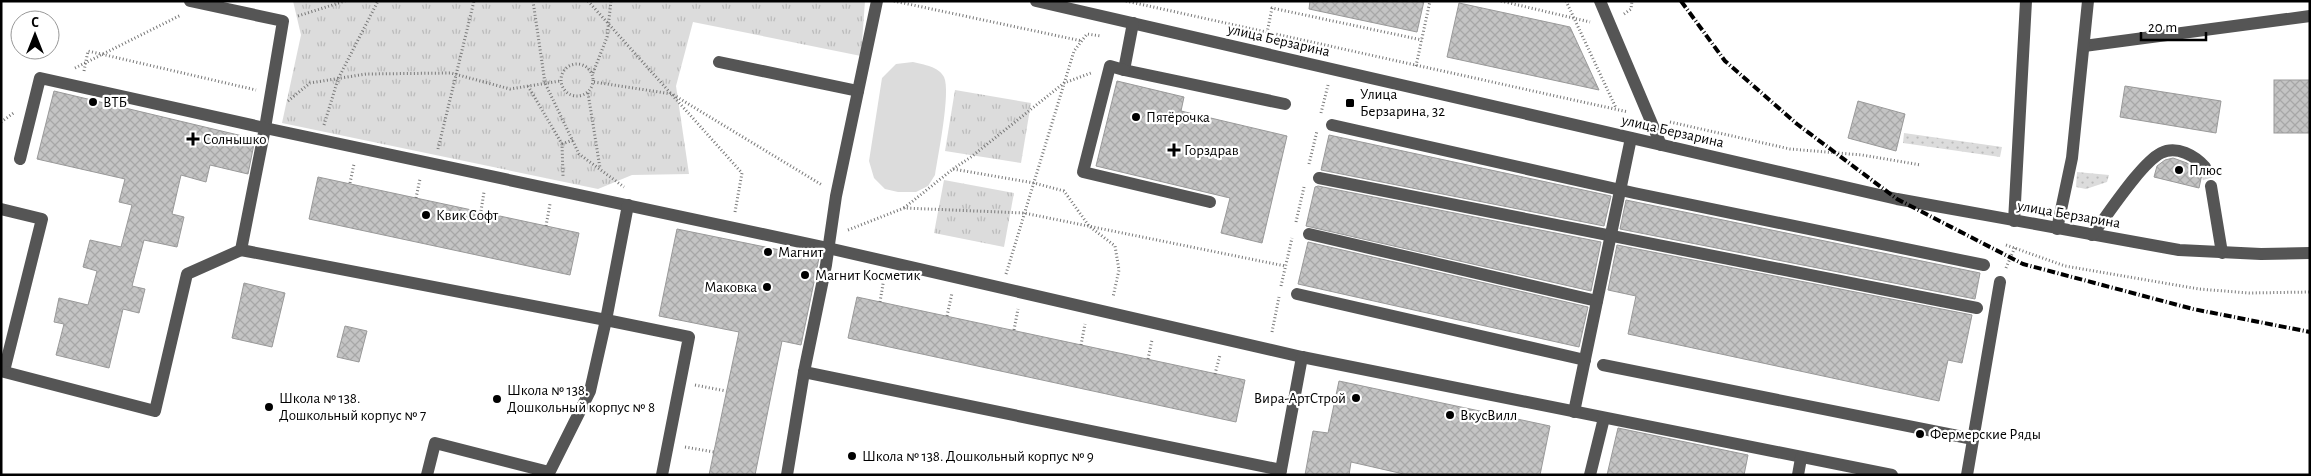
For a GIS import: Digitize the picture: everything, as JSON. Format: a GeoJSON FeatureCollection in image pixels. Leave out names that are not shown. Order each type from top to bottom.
{"type":"FeatureCollection","features":[{"type":"Feature","properties":{"kind":"street"},"geometry":{"type":"LineString","coordinates":[[190,1],[203,4],[230,5],[283,20],[265,128],[241,250]]}},
{"type":"Feature","properties":{"kind":"street"},"geometry":{"type":"LineString","coordinates":[[787,475],[836,196],[877,1]]}},
{"type":"Feature","properties":{"kind":"street","name":"улица Берзарина"},"geometry":{"type":"LineString","coordinates":[[1036,1],[1897,200],[2179,250],[2222,253],[2310,253]]}},
{"type":"Feature","properties":{"kind":"street"},"geometry":{"type":"LineString","coordinates":[[1600,1],[1661,145]]}},
{"type":"Feature","properties":{"kind":"street"},"geometry":{"type":"LineString","coordinates":[[2014,221],[2026,1]]}},
{"type":"Feature","properties":{"kind":"street"},"geometry":{"type":"LineString","coordinates":[[2058,229],[2072,158],[2088,1]]}},
{"type":"Feature","properties":{"kind":"street"},"geometry":{"type":"LineString","coordinates":[[2084,46],[2310,16]]}},
{"type":"Feature","properties":{"kind":"street"},"geometry":{"type":"LineString","coordinates":[[1124,70],[1133,23]]}},
{"type":"Feature","properties":{"kind":"street"},"geometry":{"type":"LineString","coordinates":[[719,62],[858,91]]}},
{"type":"Feature","properties":{"kind":"street"},"geometry":{"type":"LineString","coordinates":[[1210,202],[1083,172],[1110,66],[1285,104]]}},
{"type":"Feature","properties":{"kind":"street"},"geometry":{"type":"LineString","coordinates":[[20,160],[40,78],[732,228],[829,242],[1001,288],[1302,357],[1892,475]]}},
{"type":"Feature","properties":{"kind":"street"},"geometry":{"type":"LineString","coordinates":[[1332,125],[1620,189],[1984,265]]}},
{"type":"Feature","properties":{"kind":"street"},"geometry":{"type":"LineString","coordinates":[[1574,412],[1631,138]]}},
{"type":"Feature","properties":{"kind":"street"},"geometry":{"type":"LineString","coordinates":[[2092,236],[2138,174],[2161,152],[2178,151],[2194,156],[2205,168]]}},
{"type":"Feature","properties":{"kind":"street"},"geometry":{"type":"LineString","coordinates":[[1319,178],[1977,308]]}},
{"type":"Feature","properties":{"kind":"street"},"geometry":{"type":"LineString","coordinates":[[2210,186],[2222,253]]}},
{"type":"Feature","properties":{"kind":"street"},"geometry":{"type":"LineString","coordinates":[[427,475],[435,444],[549,473],[590,391],[628,205]]}},
{"type":"Feature","properties":{"kind":"street"},"geometry":{"type":"LineString","coordinates":[[1,209],[42,219],[3,371],[155,411],[187,274],[241,250],[689,337],[662,475]]}},
{"type":"Feature","properties":{"kind":"street"},"geometry":{"type":"LineString","coordinates":[[1309,234],[1597,300]]}},
{"type":"Feature","properties":{"kind":"street"},"geometry":{"type":"LineString","coordinates":[[1967,475],[2000,282]]}},
{"type":"Feature","properties":{"kind":"street"},"geometry":{"type":"LineString","coordinates":[[1297,294],[1585,360]]}},
{"type":"Feature","properties":{"kind":"street"},"geometry":{"type":"LineString","coordinates":[[804,372],[1280,472],[1302,357]]}},
{"type":"Feature","properties":{"kind":"street"},"geometry":{"type":"LineString","coordinates":[[1602,365],[1973,440]]}},
{"type":"Feature","properties":{"kind":"street"},"geometry":{"type":"LineString","coordinates":[[1590,475],[1604,418]]}},
{"type":"Feature","properties":{"kind":"street"},"geometry":{"type":"LineString","coordinates":[[1798,475],[1801,458]]}},
{"type":"Feature","properties":{"kind":"path"},"geometry":{"type":"LineString","coordinates":[[283,20],[345,1]]}},
{"type":"Feature","properties":{"kind":"path"},"geometry":{"type":"LineString","coordinates":[[320,140],[338,79],[378,1]]}},
{"type":"Feature","properties":{"kind":"path"},"geometry":{"type":"LineString","coordinates":[[434,164],[474,1]]}},
{"type":"Feature","properties":{"kind":"path"},"geometry":{"type":"LineString","coordinates":[[533,1],[545,83],[579,154],[624,186],[628,205]]}},
{"type":"Feature","properties":{"kind":"path"},"geometry":{"type":"LineString","coordinates":[[588,1],[742,172],[732,228]]}},
{"type":"Feature","properties":{"kind":"path"},"geometry":{"type":"LineString","coordinates":[[600,169],[588,93],[594,82],[593,72],[610,26],[611,1]]}},
{"type":"Feature","properties":{"kind":"path"},"geometry":{"type":"LineString","coordinates":[[893,1],[1082,41]]}},
{"type":"Feature","properties":{"kind":"path"},"geometry":{"type":"LineString","coordinates":[[1126,1],[1790,149],[1862,155],[1921,165]]}},
{"type":"Feature","properties":{"kind":"path"},"geometry":{"type":"LineString","coordinates":[[1416,66],[1430,1]]}},
{"type":"Feature","properties":{"kind":"path"},"geometry":{"type":"LineString","coordinates":[[1501,1],[1572,18]]}},
{"type":"Feature","properties":{"kind":"path"},"geometry":{"type":"LineString","coordinates":[[1566,1],[1572,18],[1616,109]]}},
{"type":"Feature","properties":{"kind":"path"},"geometry":{"type":"LineString","coordinates":[[67,72],[203,4]]}},
{"type":"Feature","properties":{"kind":"path"},"geometry":{"type":"LineString","coordinates":[[1267,32],[1272,8],[1422,40]]}},
{"type":"Feature","properties":{"kind":"path"},"geometry":{"type":"LineString","coordinates":[[1001,288],[1074,51],[1087,34],[1130,39]]}},
{"type":"Feature","properties":{"kind":"path"},"geometry":{"type":"LineString","coordinates":[[1321,114],[1338,48]]}},
{"type":"Feature","properties":{"kind":"path"},"geometry":{"type":"LineString","coordinates":[[80,87],[88,51],[271,94]]}},
{"type":"Feature","properties":{"kind":"path"},"geometry":{"type":"LineString","coordinates":[[588,93],[576,97],[565,92],[560,80],[564,69],[573,63],[585,64],[593,72]]}},
{"type":"Feature","properties":{"kind":"path"},"geometry":{"type":"LineString","coordinates":[[829,242],[904,208],[1064,83],[1110,66]]}},
{"type":"Feature","properties":{"kind":"path"},"geometry":{"type":"LineString","coordinates":[[265,128],[274,112],[310,83],[366,74],[451,73],[510,89],[560,80]]}},
{"type":"Feature","properties":{"kind":"path"},"geometry":{"type":"LineString","coordinates":[[594,82],[672,94],[813,178],[836,196]]}},
{"type":"Feature","properties":{"kind":"path"},"geometry":{"type":"LineString","coordinates":[[528,86],[562,144],[562,192]]}},
{"type":"Feature","properties":{"kind":"path"},"geometry":{"type":"LineString","coordinates":[[1307,171],[1318,124]]}},
{"type":"Feature","properties":{"kind":"path"},"geometry":{"type":"LineString","coordinates":[[562,144],[572,140]]}},
{"type":"Feature","properties":{"kind":"path"},"geometry":{"type":"LineString","coordinates":[[953,169],[1034,183],[1064,192],[1089,226],[1115,246],[1119,270],[1110,313]]}},
{"type":"Feature","properties":{"kind":"path"},"geometry":{"type":"LineString","coordinates":[[1269,349],[1285,266],[1305,181]]}},
{"type":"Feature","properties":{"kind":"path"},"geometry":{"type":"LineString","coordinates":[[904,208],[1024,213],[1285,266]]}},
{"type":"Feature","properties":{"kind":"path"},"geometry":{"type":"LineString","coordinates":[[2006,245],[2065,266],[2192,288],[2250,293],[2310,292]]}},
{"type":"Feature","properties":{"kind":"path"},"geometry":{"type":"LineString","coordinates":[[875,276],[884,278],[880,302]]}},
{"type":"Feature","properties":{"kind":"path"},"geometry":{"type":"LineString","coordinates":[[942,290],[961,295]]}},
{"type":"Feature","properties":{"kind":"path"},"geometry":{"type":"LineString","coordinates":[[946,316],[952,292]]}},
{"type":"Feature","properties":{"kind":"path"},"geometry":{"type":"LineString","coordinates":[[1011,306],[1028,310]]}},
{"type":"Feature","properties":{"kind":"path"},"geometry":{"type":"LineString","coordinates":[[1014,330],[1018,308]]}},
{"type":"Feature","properties":{"kind":"path"},"geometry":{"type":"LineString","coordinates":[[1076,320],[1093,324]]}},
{"type":"Feature","properties":{"kind":"path"},"geometry":{"type":"LineString","coordinates":[[1080,345],[1086,322]]}},
{"type":"Feature","properties":{"kind":"path"},"geometry":{"type":"LineString","coordinates":[[1148,359],[1153,337]]}},
{"type":"Feature","properties":{"kind":"path"},"geometry":{"type":"LineString","coordinates":[[1215,374],[1220,352],[1229,354]]}},
{"type":"Feature","properties":{"kind":"path"},"geometry":{"type":"LineString","coordinates":[[680,383],[726,391]]}},
{"type":"Feature","properties":{"kind":"path"},"geometry":{"type":"LineString","coordinates":[[668,445],[714,452]]}},
{"type":"Feature","properties":{"kind":"green space"},"geometry":{"type":"Polygon","coordinates":[[[293,1],[865,1],[861,56],[693,22],[676,86],[689,174],[632,175],[598,189],[282,123],[301,35],[293,1]]]}},
{"type":"Feature","properties":{"kind":"green space"},"geometry":{"type":"Polygon","coordinates":[[[913,62],[934,68],[944,77],[946,85],[945,109],[935,175],[928,186],[916,192],[898,192],[885,189],[874,178],[869,161],[882,78],[896,64],[913,62]]]}},
{"type":"Feature","properties":{"kind":"green space"},"geometry":{"type":"Polygon","coordinates":[[[955,90],[1031,103],[1021,163],[945,151],[955,90]]]}},
{"type":"Feature","properties":{"kind":"green space"},"geometry":{"type":"Polygon","coordinates":[[[1904,133],[2002,147],[2000,157],[1903,143],[1904,133]]]}},
{"type":"Feature","properties":{"kind":"green space"},"geometry":{"type":"Polygon","coordinates":[[[2077,172],[2109,175],[2107,182],[2086,189],[2076,187],[2077,172]]]}},
{"type":"Feature","properties":{"kind":"green space"},"geometry":{"type":"Polygon","coordinates":[[[944,180],[1014,193],[1004,247],[934,233],[944,180]]]}},
{"type":"Feature","properties":{"kind":"building"},"geometry":{"type":"Polygon","coordinates":[[[1310,1],[1424,1],[1417,32],[1309,9],[1310,1]]]}},
{"type":"Feature","properties":{"kind":"building"},"geometry":{"type":"Polygon","coordinates":[[[1459,3],[1570,27],[1599,90],[1447,57],[1459,3]]]}},
{"type":"Feature","properties":{"kind":"building"},"geometry":{"type":"Polygon","coordinates":[[[2274,80],[2310,80],[2310,133],[2274,133],[2274,80]]]}},
{"type":"Feature","properties":{"kind":"building"},"geometry":{"type":"Polygon","coordinates":[[[1117,81],[1184,97],[1181,111],[1287,136],[1262,243],[1221,233],[1230,198],[1096,166],[1117,81]]]}},
{"type":"Feature","properties":{"kind":"building"},"geometry":{"type":"Polygon","coordinates":[[[2125,86],[2221,101],[2216,133],[2120,117],[2125,86]]]}},
{"type":"Feature","properties":{"kind":"building"},"geometry":{"type":"Polygon","coordinates":[[[54,91],[255,139],[248,174],[210,165],[206,182],[181,175],[172,214],[184,217],[177,247],[144,240],[132,286],[145,289],[139,313],[123,309],[109,368],[56,355],[64,324],[54,322],[59,298],[88,305],[97,271],[83,267],[90,240],[121,247],[132,205],[119,202],[125,179],[37,159],[54,91]]]}},
{"type":"Feature","properties":{"kind":"building"},"geometry":{"type":"Polygon","coordinates":[[[1858,101],[1905,114],[1896,151],[1848,138],[1858,101]]]}},
{"type":"Feature","properties":{"kind":"building"},"geometry":{"type":"Polygon","coordinates":[[[1329,135],[1611,196],[1604,226],[1321,170],[1329,135]]]}},
{"type":"Feature","properties":{"kind":"building","name":"Плюс"},"geometry":{"type":"Polygon","coordinates":[[[2173,158],[2187,163],[2202,174],[2199,188],[2154,177],[2157,166],[2165,160],[2173,158]]]}},
{"type":"Feature","properties":{"kind":"building"},"geometry":{"type":"Polygon","coordinates":[[[318,177],[579,233],[570,275],[309,219],[318,177]]]}},
{"type":"Feature","properties":{"kind":"building"},"geometry":{"type":"Polygon","coordinates":[[[1318,186],[1601,242],[1591,291],[1306,226],[1315,187],[1318,186]]]}},
{"type":"Feature","properties":{"kind":"building"},"geometry":{"type":"Polygon","coordinates":[[[1626,200],[1980,273],[1975,299],[1620,229],[1626,200]]]}},
{"type":"Feature","properties":{"kind":"building"},"geometry":{"type":"Polygon","coordinates":[[[677,229],[819,258],[801,345],[782,341],[755,475],[709,475],[739,332],[659,316],[677,229]]]}},
{"type":"Feature","properties":{"kind":"building"},"geometry":{"type":"Polygon","coordinates":[[[1308,242],[1588,307],[1579,347],[1298,284],[1308,242]]]}},
{"type":"Feature","properties":{"kind":"building"},"geometry":{"type":"Polygon","coordinates":[[[1617,245],[1972,315],[1962,363],[1948,360],[1939,401],[1628,334],[1636,296],[1608,290],[1617,245]]]}},
{"type":"Feature","properties":{"kind":"building"},"geometry":{"type":"Polygon","coordinates":[[[244,283],[285,293],[272,347],[232,338],[244,283]]]}},
{"type":"Feature","properties":{"kind":"building"},"geometry":{"type":"Polygon","coordinates":[[[857,297],[1245,380],[1236,422],[848,338],[857,297]]]}},
{"type":"Feature","properties":{"kind":"building"},"geometry":{"type":"Polygon","coordinates":[[[345,326],[367,331],[359,362],[337,357],[345,326]]]}},
{"type":"Feature","properties":{"kind":"building"},"geometry":{"type":"Polygon","coordinates":[[[1339,381],[1550,426],[1540,475],[1408,475],[1351,462],[1349,475],[1305,475],[1313,431],[1328,433],[1339,381]]]}},
{"type":"Feature","properties":{"kind":"building"},"geometry":{"type":"Polygon","coordinates":[[[1618,428],[1748,455],[1744,475],[1607,475],[1618,428]]]}},
{"type":"Feature","properties":{"kind":"tunnel"},"geometry":{"type":"LineString","coordinates":[[2205,167],[2211,186]]}},
{"type":"Feature","properties":{"kind":"railway"},"geometry":{"type":"LineString","coordinates":[[1681,1],[1725,61],[1797,124],[1897,199],[2023,264],[2193,309],[2310,332]]}},
{"type":"Feature","properties":{"kind":"place","name":"ВТБ"},"geometry":{"type":"Point","coordinates":[93,102]}},
{"type":"Feature","properties":{"kind":"place","name":"Улица Берзарина, 32"},"geometry":{"type":"Point","coordinates":[1350,103]}},
{"type":"Feature","properties":{"kind":"place","name":"Пятёрочка"},"geometry":{"type":"Point","coordinates":[1136,117]}},
{"type":"Feature","properties":{"kind":"place","name":"Солнышко"},"geometry":{"type":"Point","coordinates":[193,139]}},
{"type":"Feature","properties":{"kind":"place","name":"Горздрав"},"geometry":{"type":"Point","coordinates":[1174,150]}},
{"type":"Feature","properties":{"kind":"place","name":"Плюс"},"geometry":{"type":"Point","coordinates":[2179,170]}},
{"type":"Feature","properties":{"kind":"place","name":"Квик Софт"},"geometry":{"type":"Point","coordinates":[426,215]}},
{"type":"Feature","properties":{"kind":"place","name":"Магнит"},"geometry":{"type":"Point","coordinates":[768,252]}},
{"type":"Feature","properties":{"kind":"place","name":"Магнит Косметик"},"geometry":{"type":"Point","coordinates":[805,275]}},
{"type":"Feature","properties":{"kind":"place","name":"Маковка"},"geometry":{"type":"Point","coordinates":[767,287]}},
{"type":"Feature","properties":{"kind":"place","name":"Вира-АртСтрой"},"geometry":{"type":"Point","coordinates":[1356,398]}},
{"type":"Feature","properties":{"kind":"place","name":"Школа № 138. Дошкольный корпус № 8"},"geometry":{"type":"Point","coordinates":[497,399]}},
{"type":"Feature","properties":{"kind":"place","name":"Школа № 138. Дошкольный корпус № 7"},"geometry":{"type":"Point","coordinates":[269,407]}},
{"type":"Feature","properties":{"kind":"place","name":"ВкусВилл"},"geometry":{"type":"Point","coordinates":[1450,415]}},
{"type":"Feature","properties":{"kind":"place","name":"Фермерские Ряды"},"geometry":{"type":"Point","coordinates":[1920,434]}},
{"type":"Feature","properties":{"kind":"place","name":"Школа № 138. Дошкольный корпус № 9"},"geometry":{"type":"Point","coordinates":[852,456]}}]}
